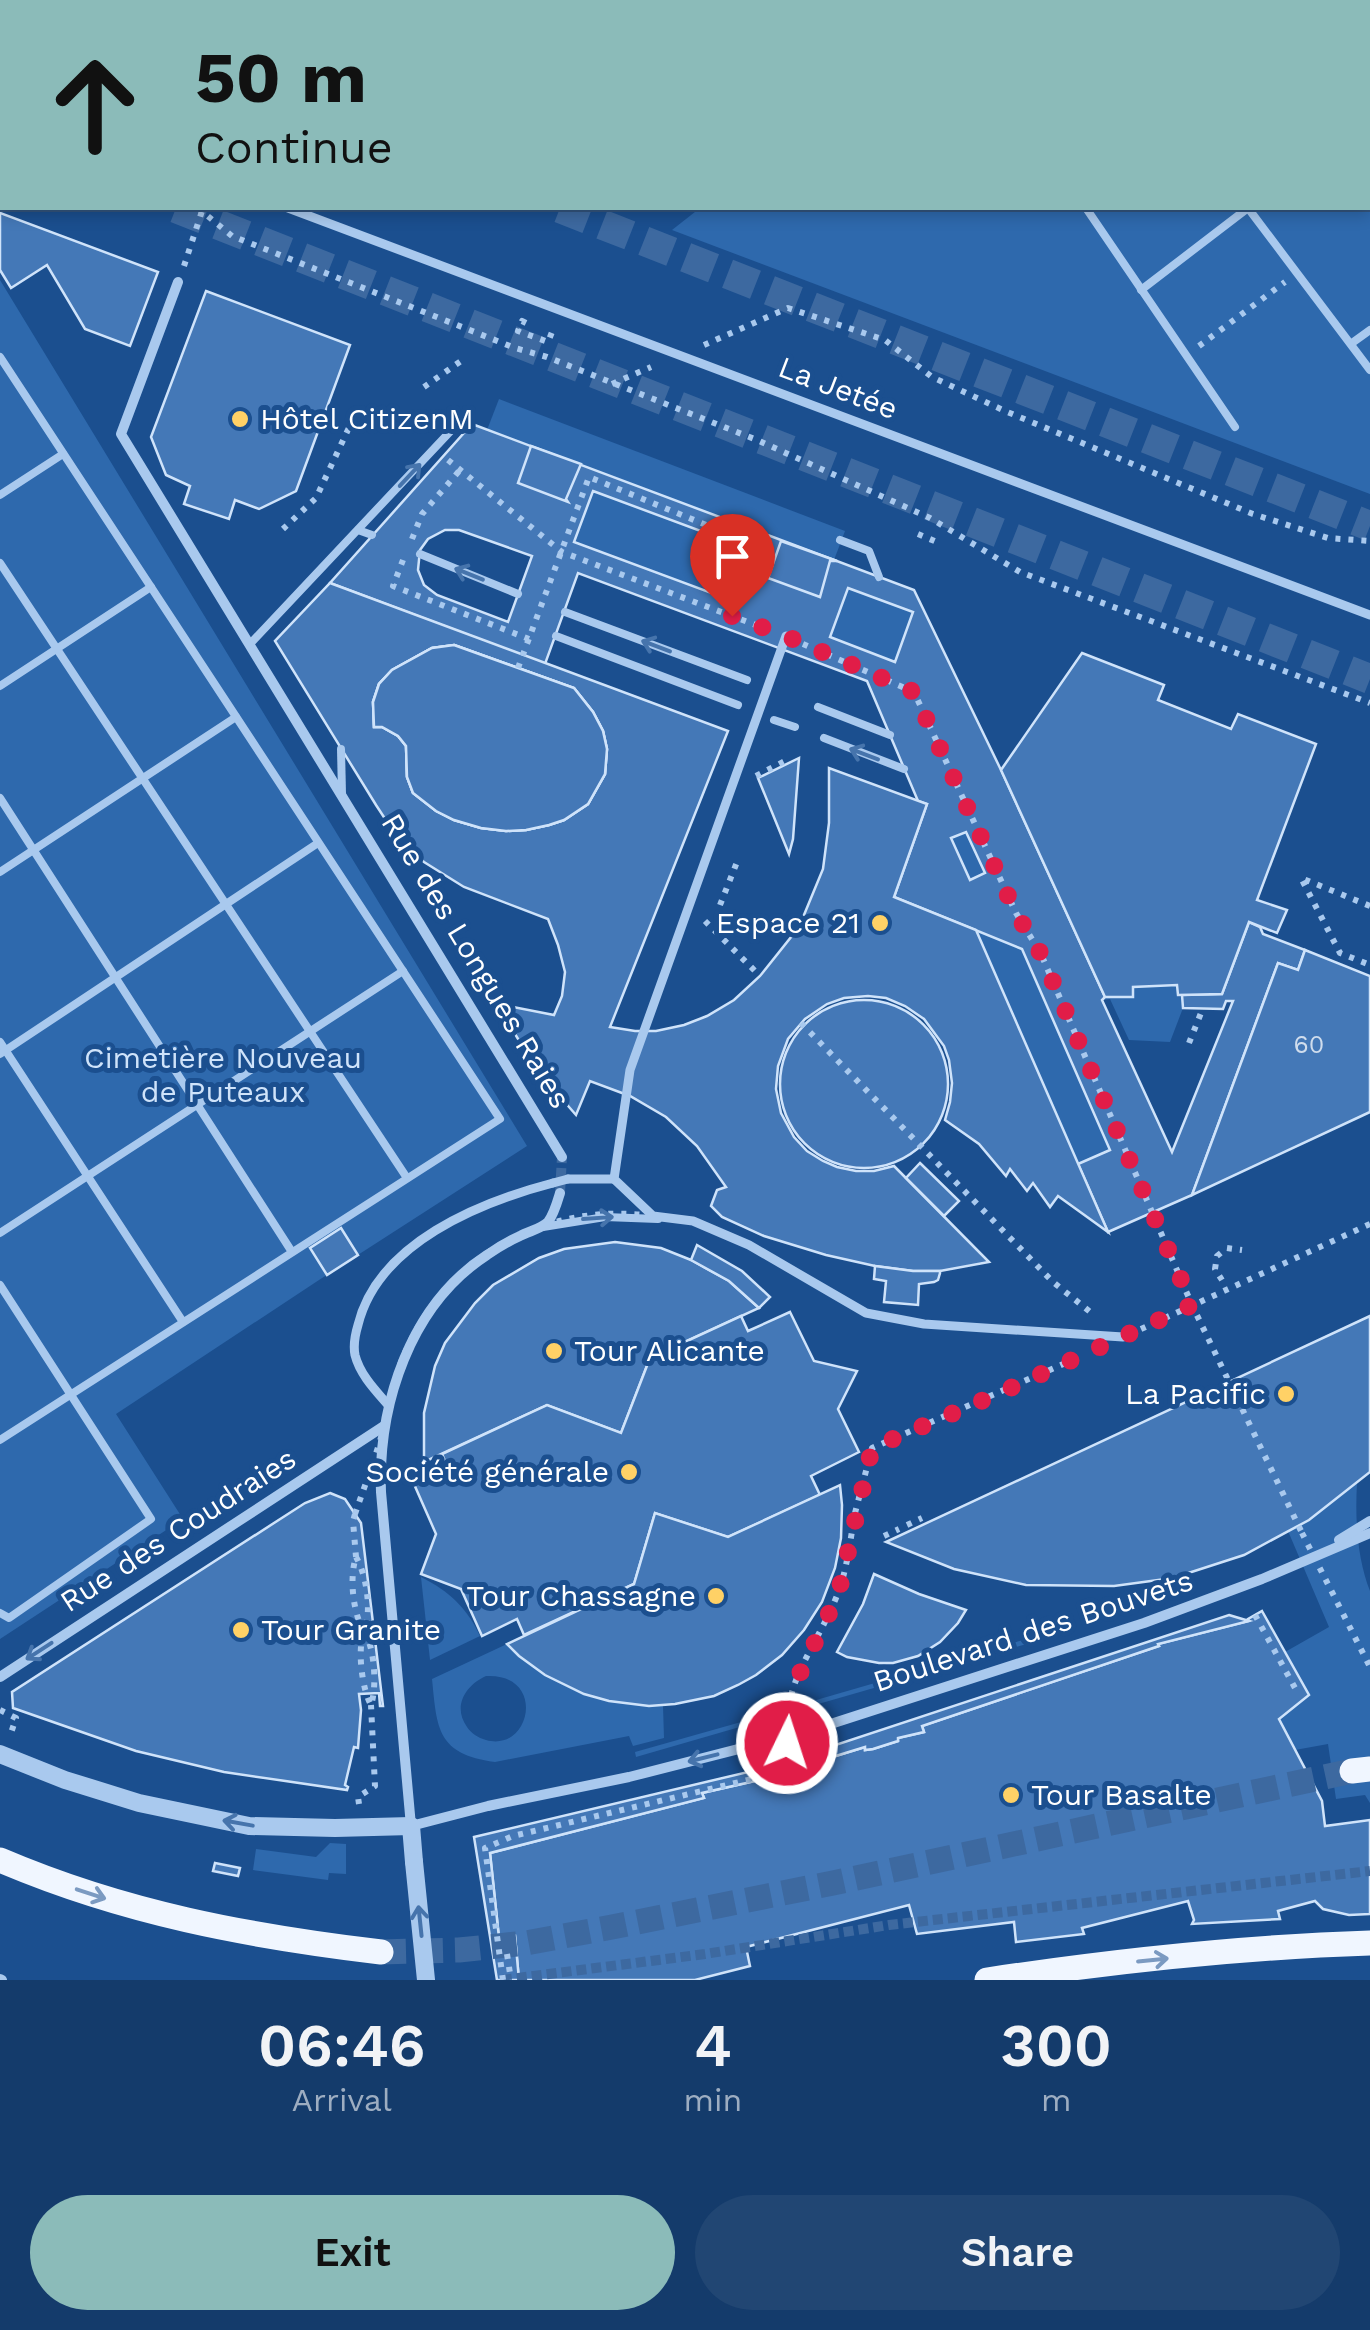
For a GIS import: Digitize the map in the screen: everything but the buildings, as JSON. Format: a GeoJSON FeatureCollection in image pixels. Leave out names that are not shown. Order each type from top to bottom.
{"type":"FeatureCollection","features":[{"type":"Feature","properties":{"kind":"main road"},"geometry":{"type":"LineString","coordinates":[[0,1860],[96,1896],[190,1922],[287,1941],[381,1952]]}},
{"type":"Feature","properties":{"kind":"main road"},"geometry":{"type":"LineString","coordinates":[[987,1980],[1269,1948],[1370,1942]]}},
{"type":"Feature","properties":{"kind":"street","name":"La Jetée"},"geometry":{"type":"LineString","coordinates":[[293,210],[1370,615]]}},
{"type":"Feature","properties":{"kind":"street","name":"Rue des Longues Raies"},"geometry":{"type":"LineString","coordinates":[[178,282],[122,434],[562,1157]]}},
{"type":"Feature","properties":{"kind":"street"},"geometry":{"type":"LineString","coordinates":[[614,1178],[630,1070],[786,636]]}},
{"type":"Feature","properties":{"kind":"street"},"geometry":{"type":"LineString","coordinates":[[388,1406],[361,1368],[354,1348],[366,1300],[380,1280],[413,1247],[462,1215],[506,1196],[556,1188],[568,1179],[614,1178],[656,1218],[694,1221],[749,1245],[866,1313],[924,1324],[1123,1337]]}},
{"type":"Feature","properties":{"kind":"street"},"geometry":{"type":"LineString","coordinates":[[426,1980],[380,1468],[384,1426],[395,1383],[415,1336],[437,1301],[474,1264],[548,1222],[556,1188]]}},
{"type":"Feature","properties":{"kind":"street","name":"Rue des Coudraies"},"geometry":{"type":"LineString","coordinates":[[0,1677],[384,1426]]}},
{"type":"Feature","properties":{"kind":"street"},"geometry":{"type":"LineString","coordinates":[[1262,1579],[1342,1539],[1370,1520]]}},
{"type":"Feature","properties":{"kind":"street"},"geometry":{"type":"LineString","coordinates":[[1262,1579],[1370,1533]]}},
{"type":"Feature","properties":{"kind":"street","name":"Boulevard des Bouvets"},"geometry":{"type":"LineString","coordinates":[[411,1826],[629,1778],[810,1731],[1129,1629],[1262,1579]]}},
{"type":"Feature","properties":{"kind":"street"},"geometry":{"type":"LineString","coordinates":[[0,1754],[65,1780],[140,1803],[249,1826],[411,1826]]}},
{"type":"Feature","properties":{"kind":"lane"},"geometry":{"type":"LineString","coordinates":[[1087,210],[1235,428]]}},
{"type":"Feature","properties":{"kind":"lane"},"geometry":{"type":"LineString","coordinates":[[1140,290],[1245,210]]}},
{"type":"Feature","properties":{"kind":"lane"},"geometry":{"type":"LineString","coordinates":[[1250,210],[1370,370]]}},
{"type":"Feature","properties":{"kind":"lane"},"geometry":{"type":"LineString","coordinates":[[1352,343],[1370,330]]}},
{"type":"Feature","properties":{"kind":"lane"},"geometry":{"type":"LineString","coordinates":[[0,358],[500,1119],[0,1440]]}},
{"type":"Feature","properties":{"kind":"lane"},"geometry":{"type":"LineString","coordinates":[[250,644],[461,420]]}},
{"type":"Feature","properties":{"kind":"lane"},"geometry":{"type":"LineString","coordinates":[[0,495],[63,454]]}},
{"type":"Feature","properties":{"kind":"lane"},"geometry":{"type":"LineString","coordinates":[[358,530],[372,535]]}},
{"type":"Feature","properties":{"kind":"lane"},"geometry":{"type":"LineString","coordinates":[[840,540],[868,551],[879,577]]}},
{"type":"Feature","properties":{"kind":"lane"},"geometry":{"type":"LineString","coordinates":[[420,554],[518,594]]}},
{"type":"Feature","properties":{"kind":"lane"},"geometry":{"type":"LineString","coordinates":[[0,563],[407,1178]]}},
{"type":"Feature","properties":{"kind":"lane"},"geometry":{"type":"LineString","coordinates":[[0,686],[151,587]]}},
{"type":"Feature","properties":{"kind":"lane"},"geometry":{"type":"LineString","coordinates":[[565,612],[747,680]]}},
{"type":"Feature","properties":{"kind":"lane"},"geometry":{"type":"LineString","coordinates":[[556,636],[738,706]]}},
{"type":"Feature","properties":{"kind":"lane"},"geometry":{"type":"LineString","coordinates":[[818,707],[890,735]]}},
{"type":"Feature","properties":{"kind":"lane"},"geometry":{"type":"LineString","coordinates":[[0,872],[236,717]]}},
{"type":"Feature","properties":{"kind":"lane"},"geometry":{"type":"LineString","coordinates":[[774,720],[794,727]]}},
{"type":"Feature","properties":{"kind":"lane"},"geometry":{"type":"LineString","coordinates":[[824,738],[904,769]]}},
{"type":"Feature","properties":{"kind":"lane","name":"Rue des Longues Raies"},"geometry":{"type":"LineString","coordinates":[[341,748],[342,794]]}},
{"type":"Feature","properties":{"kind":"lane"},"geometry":{"type":"LineString","coordinates":[[0,798],[292,1252]]}},
{"type":"Feature","properties":{"kind":"lane"},"geometry":{"type":"LineString","coordinates":[[184,1322],[2,1049],[318,843]]}},
{"type":"Feature","properties":{"kind":"lane"},"geometry":{"type":"LineString","coordinates":[[0,1233],[402,971]]}},
{"type":"Feature","properties":{"kind":"lane"},"geometry":{"type":"LineString","coordinates":[[539,1228],[605,1217],[656,1218]]}},
{"type":"Feature","properties":{"kind":"lane"},"geometry":{"type":"LineString","coordinates":[[0,1285],[151,1519],[9,1618],[0,1613]]}},
{"type":"Feature","properties":{"kind":"path"},"geometry":{"type":"LineString","coordinates":[[178,282],[200,210]]}},
{"type":"Feature","properties":{"kind":"path"},"geometry":{"type":"LineString","coordinates":[[201,210],[232,236],[757,440],[930,518],[1020,572],[1370,704]]}},
{"type":"Feature","properties":{"kind":"path"},"geometry":{"type":"LineString","coordinates":[[1186,356],[1297,272]]}},
{"type":"Feature","properties":{"kind":"path"},"geometry":{"type":"LineString","coordinates":[[700,346],[788,308],[884,340],[932,377],[1005,412],[1252,514],[1328,538],[1370,541]]}},
{"type":"Feature","properties":{"kind":"path"},"geometry":{"type":"LineString","coordinates":[[518,318],[552,332],[548,342],[518,331],[522,321],[538,328],[555,334]]}},
{"type":"Feature","properties":{"kind":"path"},"geometry":{"type":"LineString","coordinates":[[424,387],[461,361]]}},
{"type":"Feature","properties":{"kind":"path"},"geometry":{"type":"LineString","coordinates":[[612,384],[666,361]]}},
{"type":"Feature","properties":{"kind":"path"},"geometry":{"type":"LineString","coordinates":[[283,529],[316,498],[354,417]]}},
{"type":"Feature","properties":{"kind":"path"},"geometry":{"type":"LineString","coordinates":[[460,470],[562,552],[786,636],[914,692],[1016,913],[1041,954],[1192,1305],[1370,1667]]}},
{"type":"Feature","properties":{"kind":"path"},"geometry":{"type":"LineString","coordinates":[[518,668],[589,477],[760,547],[732,616]]}},
{"type":"Feature","properties":{"kind":"path"},"geometry":{"type":"LineString","coordinates":[[918,534],[938,543]]}},
{"type":"Feature","properties":{"kind":"path"},"geometry":{"type":"LineString","coordinates":[[720,906],[737,862]]}},
{"type":"Feature","properties":{"kind":"path"},"geometry":{"type":"LineString","coordinates":[[1370,906],[1301,878],[1340,954],[1370,965]]}},
{"type":"Feature","properties":{"kind":"path"},"geometry":{"type":"LineString","coordinates":[[690,906],[760,976]]}},
{"type":"Feature","properties":{"kind":"path"},"geometry":{"type":"LineString","coordinates":[[1189,1043],[1203,1008]]}},
{"type":"Feature","properties":{"kind":"path"},"geometry":{"type":"LineString","coordinates":[[801,1023],[1053,1282],[1123,1337]]}},
{"type":"Feature","properties":{"kind":"path"},"geometry":{"type":"LineString","coordinates":[[370,1640],[358,1622],[352,1569],[356,1557],[353,1522],[384,1426],[392,1386],[409,1343],[434,1302],[470,1264],[515,1235],[544,1224],[602,1213],[656,1218]]}},
{"type":"Feature","properties":{"kind":"path"},"geometry":{"type":"LineString","coordinates":[[503,1980],[485,1848],[514,1836],[794,1768],[785,1734],[788,1698],[838,1595],[872,1448],[1370,1224]]}},
{"type":"Feature","properties":{"kind":"path"},"geometry":{"type":"LineString","coordinates":[[1222,1280],[1215,1270],[1217,1256],[1227,1248],[1242,1250]]}},
{"type":"Feature","properties":{"kind":"path"},"geometry":{"type":"LineString","coordinates":[[884,1536],[922,1518]]}},
{"type":"Feature","properties":{"kind":"path"},"geometry":{"type":"LineString","coordinates":[[356,1557],[363,1568]]}},
{"type":"Feature","properties":{"kind":"path"},"geometry":{"type":"LineString","coordinates":[[1255,1616],[1295,1688]]}},
{"type":"Feature","properties":{"kind":"path"},"geometry":{"type":"LineString","coordinates":[[368,1621],[360,1642],[365,1694],[371,1705]]}},
{"type":"Feature","properties":{"kind":"path"},"geometry":{"type":"LineString","coordinates":[[359,1808],[358,1797],[375,1786],[371,1705],[375,1694]]}},
{"type":"Feature","properties":{"kind":"path"},"geometry":{"type":"LineString","coordinates":[[507,1954],[512,1980]]}},
{"type":"Feature","properties":{"kind":"green space"},"geometry":{"type":"Polygon","coordinates":[[[697,210],[1370,210],[1370,494],[672,230],[697,210]]]}},
{"type":"Feature","properties":{"kind":"green space","name":"Cimetière Nouveau de Puteaux"},"geometry":{"type":"Polygon","coordinates":[[[0,280],[527,1146],[116,1414],[183,1519],[0,1639],[0,280]]]}},
{"type":"Feature","properties":{"kind":"green space"},"geometry":{"type":"Polygon","coordinates":[[[499,399],[845,531],[834,560],[487,430],[499,399]]]}},
{"type":"Feature","properties":{"kind":"green space"},"geometry":{"type":"Polygon","coordinates":[[[593,491],[733,543],[714,594],[574,542],[593,491]]]}},
{"type":"Feature","properties":{"kind":"green space"},"geometry":{"type":"Polygon","coordinates":[[[848,588],[913,612],[895,662],[830,637],[848,588]]]}},
{"type":"Feature","properties":{"kind":"green space"},"geometry":{"type":"Polygon","coordinates":[[[966,832],[985,873],[970,880],[951,838],[966,832]]]}},
{"type":"Feature","properties":{"kind":"green space"},"geometry":{"type":"Polygon","coordinates":[[[976,930],[1022,949],[1110,1150],[1078,1164],[976,930]]]}},
{"type":"Feature","properties":{"kind":"green space"},"geometry":{"type":"Polygon","coordinates":[[[1177,985],[1183,1008],[1170,1042],[1129,1040],[1110,999],[1102,1000],[1133,987],[1177,985]]]}},
{"type":"Feature","properties":{"kind":"green space"},"geometry":{"type":"Polygon","coordinates":[[[1357,1483],[1358,1538],[1370,1591],[1370,1803],[1365,1795],[1336,1799],[1328,1744],[1295,1750],[1279,1719],[1309,1695],[1285,1652],[1329,1627],[1288,1531],[1357,1483]]]}},
{"type":"Feature","properties":{"kind":"green space"},"geometry":{"type":"Polygon","coordinates":[[[421,1577],[456,1601],[480,1636],[430,1660],[421,1577]]]}},
{"type":"Feature","properties":{"kind":"green space"},"geometry":{"type":"Polygon","coordinates":[[[1071,1626],[1072,1631],[801,1709],[799,1705],[1071,1626]]]}},
{"type":"Feature","properties":{"kind":"green space"},"geometry":{"type":"Polygon","coordinates":[[[507,1644],[540,1671],[578,1691],[620,1703],[663,1706],[664,1738],[633,1746],[629,1736],[495,1762],[476,1758],[461,1753],[444,1736],[432,1679],[507,1644]],[[486,1676],[463,1697],[463,1719],[478,1737],[501,1741],[514,1735],[522,1725],[525,1698],[505,1678],[486,1676]]]}},
{"type":"Feature","properties":{"kind":"green space"},"geometry":{"type":"Polygon","coordinates":[[[780,1711],[781,1715],[636,1757],[635,1752],[780,1711]]]}},
{"type":"Feature","properties":{"kind":"green space"},"geometry":{"type":"Polygon","coordinates":[[[330,1843],[346,1844],[346,1874],[329,1873],[328,1880],[253,1870],[256,1849],[316,1857],[330,1843]]]}},
{"type":"Feature","properties":{"kind":"tunnel"},"geometry":{"type":"LineString","coordinates":[[181,210],[1370,679]]}},
{"type":"Feature","properties":{"kind":"tunnel"},"geometry":{"type":"LineString","coordinates":[[565,210],[1370,526]]}},
{"type":"Feature","properties":{"kind":"tunnel"},"geometry":{"type":"LineString","coordinates":[[560,1193],[562,1157]]}},
{"type":"Feature","properties":{"kind":"tunnel"},"geometry":{"type":"LineString","coordinates":[[381,1952],[526,1943],[612,1927],[1352,1771]]}},
{"type":"Feature","properties":{"kind":"tunnel"},"geometry":{"type":"LineString","coordinates":[[502,1980],[889,1925],[1370,1871]]}},
{"type":"Feature","properties":{"kind":"place","name":"Hôtel CitizenM"},"geometry":{"type":"Point","coordinates":[240,419]}},
{"type":"Feature","properties":{"kind":"place","name":"Espace 21"},"geometry":{"type":"Point","coordinates":[880,923]}},
{"type":"Feature","properties":{"kind":"place","name":"Tour Alicante"},"geometry":{"type":"Point","coordinates":[554,1351]}},
{"type":"Feature","properties":{"kind":"place","name":"La Pacific"},"geometry":{"type":"Point","coordinates":[1286,1394]}},
{"type":"Feature","properties":{"kind":"place","name":"Société générale"},"geometry":{"type":"Point","coordinates":[629,1472]}},
{"type":"Feature","properties":{"kind":"place","name":"Tour Chassagne"},"geometry":{"type":"Point","coordinates":[716,1596]}},
{"type":"Feature","properties":{"kind":"place","name":"Tour Granite"},"geometry":{"type":"Point","coordinates":[241,1630]}},
{"type":"Feature","properties":{"kind":"place","name":"Tour Basalte"},"geometry":{"type":"Point","coordinates":[1011,1795]}},
{"type":"Feature","properties":{"kind":"route"},"geometry":{"type":"LineString","coordinates":[[732,616],[914,692],[1016,913],[1041,954],[1192,1305],[872,1448],[838,1595],[788,1698],[787,1743]]}}]}
